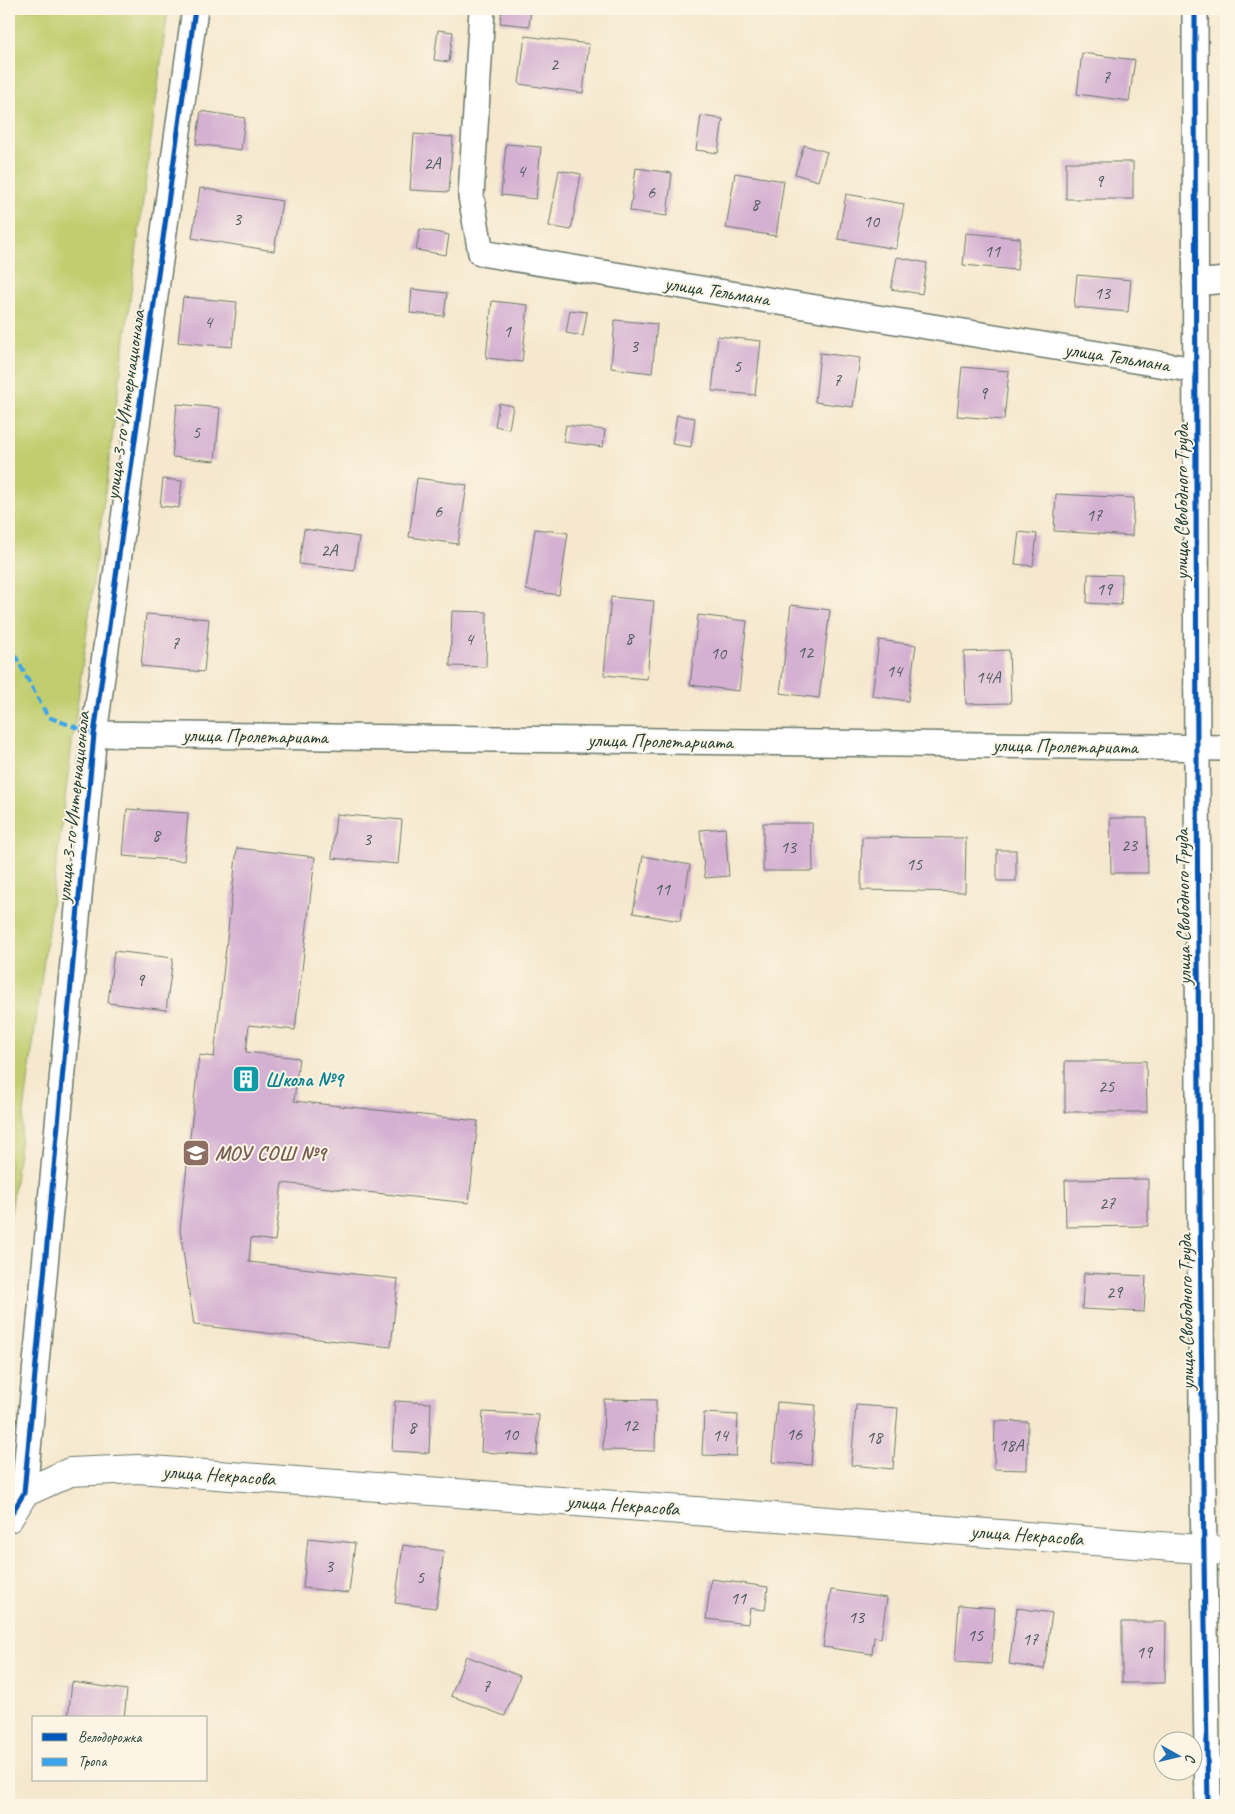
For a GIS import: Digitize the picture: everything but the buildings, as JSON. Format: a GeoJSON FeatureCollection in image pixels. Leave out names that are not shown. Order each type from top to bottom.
{"type":"FeatureCollection","features":[{"type":"Feature","properties":{"kind":"street","name":"улица 3-го Интернационала"},"geometry":{"type":"LineString","coordinates":[[9,1518],[24,1493],[94,734],[195,9]]}},
{"type":"Feature","properties":{"kind":"street","name":"улица Тельмана"},"geometry":{"type":"LineString","coordinates":[[482,9],[471,196],[481,252],[1195,370]]}},
{"type":"Feature","properties":{"kind":"street","name":"улица Свободного Труда"},"geometry":{"type":"LineString","coordinates":[[1195,9],[1196,748],[1215,1550],[1208,1805]]}},
{"type":"Feature","properties":{"kind":"street"},"geometry":{"type":"LineString","coordinates":[[1195,283],[1226,280]]}},
{"type":"Feature","properties":{"kind":"street","name":"улица Пролетариата"},"geometry":{"type":"LineString","coordinates":[[94,734],[1226,748]]}},
{"type":"Feature","properties":{"kind":"street","name":"улица Некрасова"},"geometry":{"type":"LineString","coordinates":[[24,1493],[70,1472],[138,1469],[1215,1550]]}},
{"type":"Feature","properties":{"kind":"green space"},"geometry":{"type":"Polygon","coordinates":[[[9,9],[168,9],[9,1228],[9,9]]]}},
{"type":"Feature","properties":{"kind":"marked path"},"geometry":{"type":"LineString","coordinates":[[9,644],[48,717],[94,734]]}},
{"type":"Feature","properties":{"kind":"cycle path"},"geometry":{"type":"LineString","coordinates":[[9,1518],[24,1493],[94,734],[195,9]]}},
{"type":"Feature","properties":{"kind":"cycle path"},"geometry":{"type":"LineString","coordinates":[[1195,9],[1199,1131],[1208,1805]]}},
{"type":"Feature","properties":{"kind":"place","name":"Школа №9"},"geometry":{"type":"Point","coordinates":[246,1079]}},
{"type":"Feature","properties":{"kind":"place","name":"МОУ СОШ №9"},"geometry":{"type":"Point","coordinates":[196,1153]}}]}
